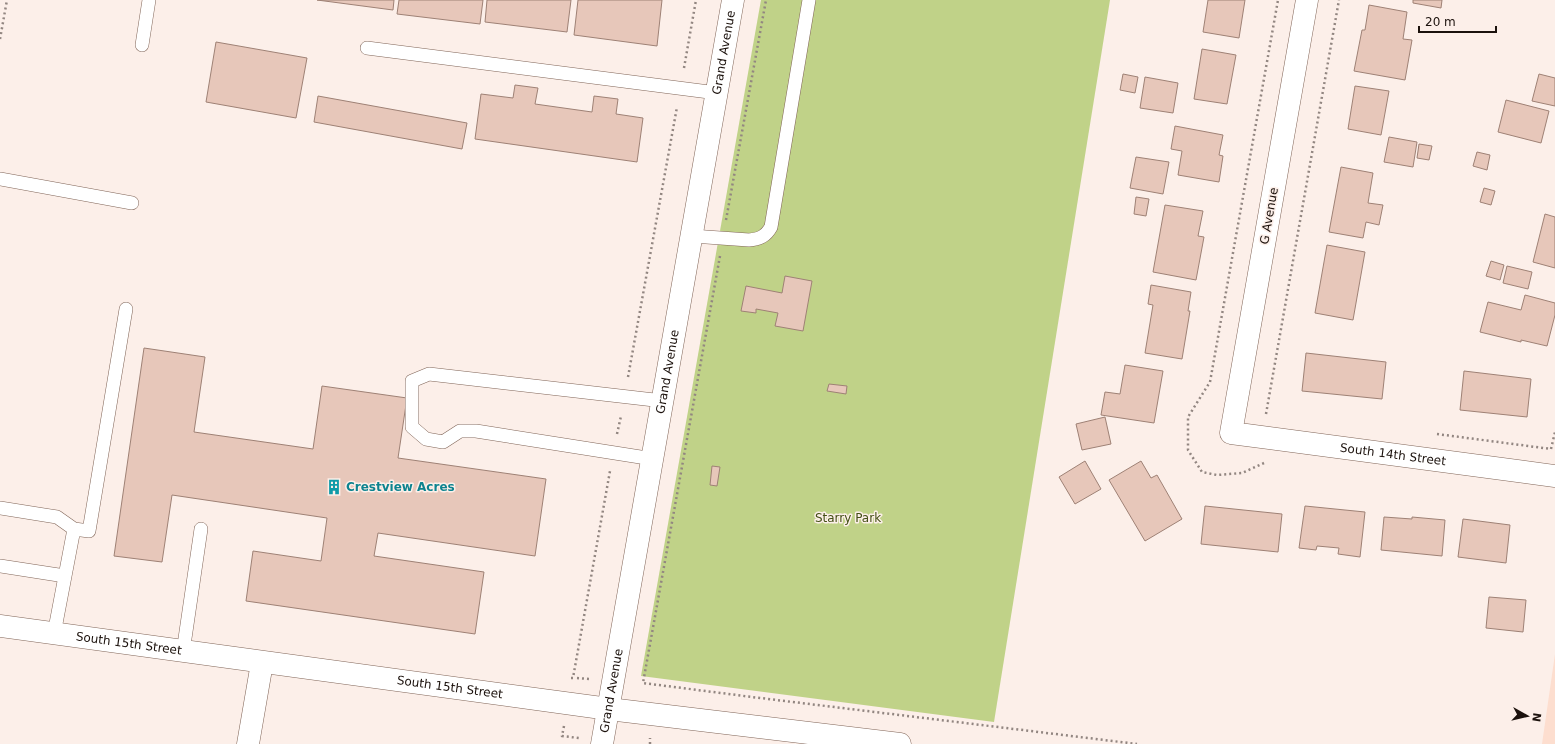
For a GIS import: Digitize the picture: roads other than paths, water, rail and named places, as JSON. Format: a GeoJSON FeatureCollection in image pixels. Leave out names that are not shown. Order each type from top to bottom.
{"type":"FeatureCollection","features":[{"type":"Feature","properties":{"kind":"street","name":"Grand Avenue"},"geometry":{"type":"LineString","coordinates":[[594,742],[609,709],[733,0]]}},
{"type":"Feature","properties":{"kind":"street","name":"G Avenue"},"geometry":{"type":"LineString","coordinates":[[1231,433],[1307,0]]}},
{"type":"Feature","properties":{"kind":"street","name":"South 14th Street"},"geometry":{"type":"LineString","coordinates":[[1231,433],[1555,476]]}},
{"type":"Feature","properties":{"kind":"street","name":"South 15th Street"},"geometry":{"type":"LineString","coordinates":[[0,626],[262,663],[609,709],[900,744]]}},
{"type":"Feature","properties":{"kind":"street"},"geometry":{"type":"LineString","coordinates":[[248,744],[262,663]]}},
{"type":"Feature","properties":{"kind":"lane"},"geometry":{"type":"LineString","coordinates":[[142,45],[149,0]]}},
{"type":"Feature","properties":{"kind":"lane"},"geometry":{"type":"LineString","coordinates":[[692,236],[749,240],[758,239],[767,234],[771,227],[809,0]]}},
{"type":"Feature","properties":{"kind":"lane"},"geometry":{"type":"LineString","coordinates":[[367,48],[717,93]]}},
{"type":"Feature","properties":{"kind":"lane"},"geometry":{"type":"LineString","coordinates":[[0,179],[132,203]]}},
{"type":"Feature","properties":{"kind":"lane"},"geometry":{"type":"LineString","coordinates":[[0,508],[57,517],[74,529],[89,531],[126,309]]}},
{"type":"Feature","properties":{"kind":"lane"},"geometry":{"type":"LineString","coordinates":[[653,459],[476,430],[460,431],[443,442],[426,440],[412,427],[412,381],[429,374],[663,401]]}},
{"type":"Feature","properties":{"kind":"lane"},"geometry":{"type":"LineString","coordinates":[[54,634],[74,529]]}},
{"type":"Feature","properties":{"kind":"lane"},"geometry":{"type":"LineString","coordinates":[[183,652],[201,529]]}},
{"type":"Feature","properties":{"kind":"lane"},"geometry":{"type":"LineString","coordinates":[[0,566],[65,576]]}},
{"type":"Feature","properties":{"kind":"place","name":"Crestview Acres"},"geometry":{"type":"Point","coordinates":[334,487]}},
{"type":"Feature","properties":{"kind":"park label","name":"Starry Park"},"geometry":{"type":"Point","coordinates":[848,518]}}]}
